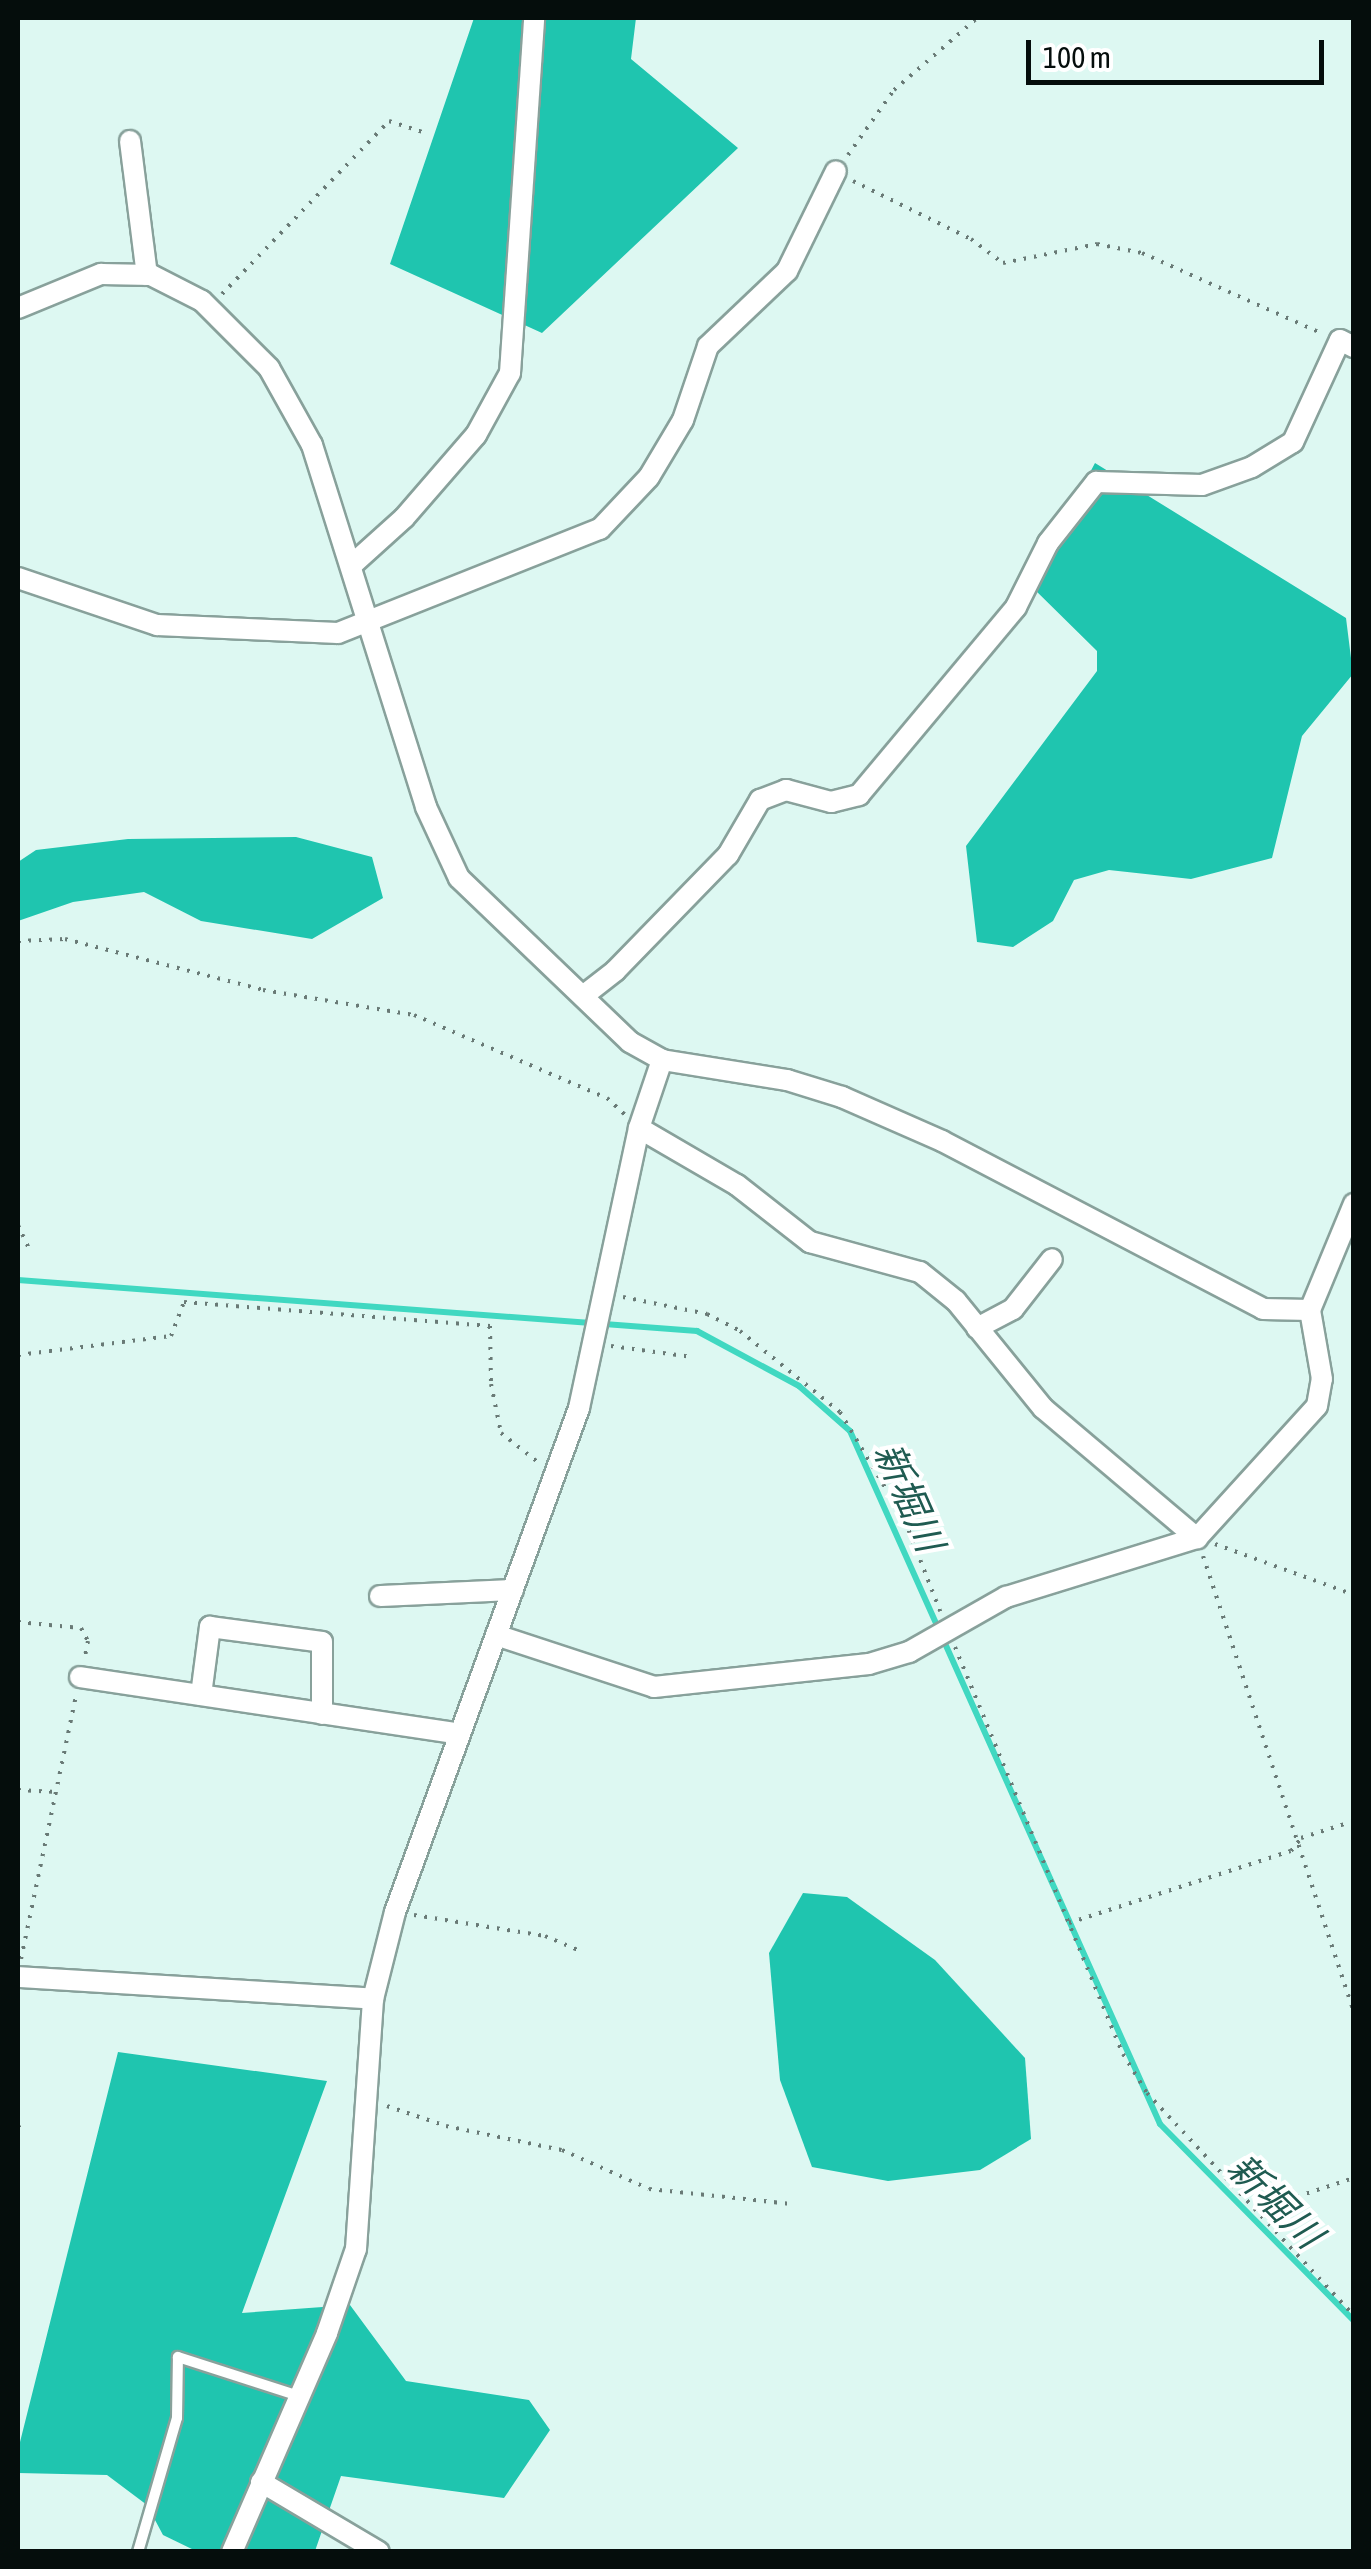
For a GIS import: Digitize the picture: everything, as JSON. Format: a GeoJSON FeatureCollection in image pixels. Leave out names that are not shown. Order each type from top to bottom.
{"type":"FeatureCollection","features":[{"type":"Feature","properties":{"kind":"street"},"geometry":{"type":"LineString","coordinates":[[354,564],[404,518],[476,435],[510,374],[534,18]]}},
{"type":"Feature","properties":{"kind":"street"},"geometry":{"type":"LineString","coordinates":[[130,141],[147,274]]}},
{"type":"Feature","properties":{"kind":"street"},"geometry":{"type":"LineString","coordinates":[[18,578],[157,625],[338,633],[600,529],[649,477],[682,420],[708,346],[787,271],[836,172]]}},
{"type":"Feature","properties":{"kind":"street"},"geometry":{"type":"LineString","coordinates":[[18,308],[101,274],[147,274],[208,308],[269,368],[312,445],[354,564],[426,807],[459,878],[630,1042],[662,1060],[749,1072],[842,1097],[942,1141],[1263,1310],[1310,1310]]}},
{"type":"Feature","properties":{"kind":"street"},"geometry":{"type":"LineString","coordinates":[[582,996],[615,971],[728,856],[760,800],[786,790],[831,802],[859,796],[1016,607],[1048,543],[1096,482],[1202,485],[1252,467],[1293,442],[1347,344]]}},
{"type":"Feature","properties":{"kind":"street"},"geometry":{"type":"LineString","coordinates":[[232,2552],[356,2249],[365,2172],[363,2098],[373,1999],[395,1912],[579,1408],[639,1128],[662,1060]]}},
{"type":"Feature","properties":{"kind":"street"},"geometry":{"type":"LineString","coordinates":[[639,1128],[737,1185],[810,1242],[920,1272],[978,1328],[1043,1408],[1197,1538]]}},
{"type":"Feature","properties":{"kind":"street"},"geometry":{"type":"LineString","coordinates":[[496,1636],[654,1686],[869,1664],[910,1652],[1006,1596],[1197,1538],[1317,1406],[1322,1379],[1310,1310],[1354,1204]]}},
{"type":"Feature","properties":{"kind":"street"},"geometry":{"type":"LineString","coordinates":[[978,1328],[1013,1310],[1052,1259]]}},
{"type":"Feature","properties":{"kind":"street"},"geometry":{"type":"LineString","coordinates":[[380,1596],[513,1590]]}},
{"type":"Feature","properties":{"kind":"street"},"geometry":{"type":"LineString","coordinates":[[200,1695],[210,1627],[322,1642],[322,1714]]}},
{"type":"Feature","properties":{"kind":"street"},"geometry":{"type":"LineString","coordinates":[[80,1677],[460,1734]]}},
{"type":"Feature","properties":{"kind":"street"},"geometry":{"type":"LineString","coordinates":[[18,1974],[373,1999]]}},
{"type":"Feature","properties":{"kind":"street"},"geometry":{"type":"LineString","coordinates":[[260,2482],[379,2552]]}},
{"type":"Feature","properties":{"kind":"lane"},"geometry":{"type":"LineString","coordinates":[[138,2552],[176,2418],[178,2357],[299,2396]]}},
{"type":"Feature","properties":{"kind":"path"},"geometry":{"type":"LineString","coordinates":[[978,18],[894,90],[836,172],[971,239],[1003,263],[1097,244],[1142,253],[1347,344]]}},
{"type":"Feature","properties":{"kind":"path"},"geometry":{"type":"LineString","coordinates":[[208,308],[389,121],[426,133]]}},
{"type":"Feature","properties":{"kind":"path"},"geometry":{"type":"LineString","coordinates":[[18,941],[65,939],[263,990],[414,1015],[607,1098],[639,1128]]}},
{"type":"Feature","properties":{"kind":"path"},"geometry":{"type":"LineString","coordinates":[[18,1225],[30,1251]]}},
{"type":"Feature","properties":{"kind":"path"},"geometry":{"type":"LineString","coordinates":[[602,1292],[708,1314],[740,1331],[840,1412],[906,1521],[1122,2054],[1147,2094],[1354,2316]]}},
{"type":"Feature","properties":{"kind":"path"},"geometry":{"type":"LineString","coordinates":[[18,1355],[171,1336],[184,1302],[490,1326],[491,1384],[501,1433],[518,1452],[556,1472]]}},
{"type":"Feature","properties":{"kind":"path"},"geometry":{"type":"LineString","coordinates":[[591,1345],[692,1356]]}},
{"type":"Feature","properties":{"kind":"path"},"geometry":{"type":"LineString","coordinates":[[1197,1538],[1354,1595]]}},
{"type":"Feature","properties":{"kind":"path"},"geometry":{"type":"LineString","coordinates":[[1197,1538],[1300,1838],[1354,2013]]}},
{"type":"Feature","properties":{"kind":"path"},"geometry":{"type":"LineString","coordinates":[[18,1622],[82,1628],[88,1641],[18,1974]]}},
{"type":"Feature","properties":{"kind":"path"},"geometry":{"type":"LineString","coordinates":[[18,1790],[57,1792]]}},
{"type":"Feature","properties":{"kind":"path"},"geometry":{"type":"LineString","coordinates":[[1067,1923],[1291,1851],[1300,1838],[1354,1821]]}},
{"type":"Feature","properties":{"kind":"path"},"geometry":{"type":"LineString","coordinates":[[395,1912],[545,1936],[580,1951]]}},
{"type":"Feature","properties":{"kind":"path"},"geometry":{"type":"LineString","coordinates":[[363,2098],[446,2126],[562,2150],[649,2189],[791,2204]]}},
{"type":"Feature","properties":{"kind":"path"},"geometry":{"type":"LineString","coordinates":[[1256,2210],[1354,2178]]}},
{"type":"Feature","properties":{"kind":"green space"},"geometry":{"type":"Polygon","coordinates":[[[474,18],[636,18],[631,59],[738,148],[542,333],[390,264],[474,18]]]}},
{"type":"Feature","properties":{"kind":"green space"},"geometry":{"type":"Polygon","coordinates":[[[1095,463],[1346,618],[1353,674],[1302,736],[1272,858],[1191,879],[1109,870],[1074,880],[1053,921],[1013,947],[977,942],[966,846],[1097,671],[1097,651],[1030,585],[1095,463]]]}},
{"type":"Feature","properties":{"kind":"green space"},"geometry":{"type":"Polygon","coordinates":[[[296,837],[372,857],[383,898],[312,939],[201,921],[144,892],[73,902],[18,921],[18,862],[36,850],[128,839],[296,837]]]}},
{"type":"Feature","properties":{"kind":"green space"},"geometry":{"type":"Polygon","coordinates":[[[803,1893],[847,1897],[935,1960],[1025,2058],[1031,2139],[980,2170],[888,2181],[812,2167],[780,2080],[769,1953],[803,1893]]]}},
{"type":"Feature","properties":{"kind":"green space"},"geometry":{"type":"Polygon","coordinates":[[[118,2052],[327,2081],[242,2313],[350,2305],[406,2381],[529,2400],[550,2430],[504,2498],[341,2476],[315,2551],[196,2551],[163,2535],[147,2505],[107,2475],[18,2473],[18,2450],[118,2052]]]}},
{"type":"Feature","properties":{"kind":"waterway","name":"新堀川"},"geometry":{"type":"LineString","coordinates":[[18,1280],[697,1331],[799,1386],[850,1431],[1160,2124],[1354,2321]]}}]}
